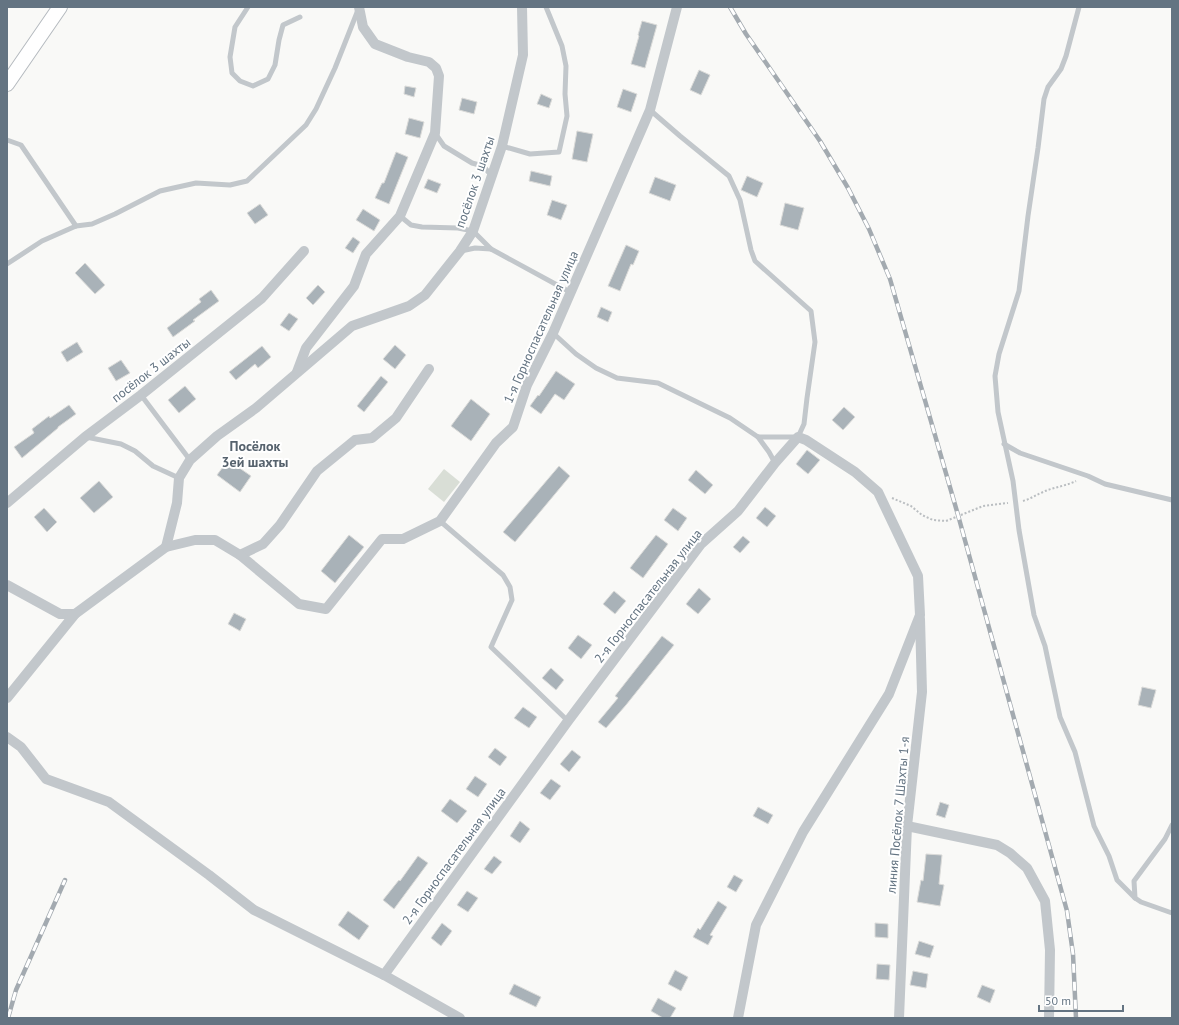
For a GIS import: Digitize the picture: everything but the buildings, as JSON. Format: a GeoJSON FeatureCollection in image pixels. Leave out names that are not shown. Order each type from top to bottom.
{"type":"FeatureCollection","features":[{"type":"Feature","properties":{"kind":"main road"},"geometry":{"type":"LineString","coordinates":[[7,84],[60,7]]}},
{"type":"Feature","properties":{"kind":"street","name":"посёлок 3 шахты"},"geometry":{"type":"LineString","coordinates":[[296,374],[306,348],[354,286],[366,254],[400,216],[435,133],[439,76],[436,68],[429,62],[408,57],[375,44],[362,27],[359,7]]}},
{"type":"Feature","properties":{"kind":"street","name":"посёлок 3 шахты"},"geometry":{"type":"LineString","coordinates":[[166,547],[177,503],[179,478],[190,460],[217,436],[256,408],[352,326],[409,306],[424,294],[460,251],[473,231],[502,146],[523,55],[522,7]]}},
{"type":"Feature","properties":{"kind":"street","name":"1-я Горноспасательная улица"},"geometry":{"type":"LineString","coordinates":[[240,555],[298,604],[326,609],[382,539],[403,539],[440,521],[496,443],[513,427],[527,385],[553,333],[650,110],[678,7]]}},
{"type":"Feature","properties":{"kind":"street","name":"посёлок 3 шахты"},"geometry":{"type":"LineString","coordinates":[[7,503],[85,437],[141,395],[262,298],[304,251]]}},
{"type":"Feature","properties":{"kind":"street"},"geometry":{"type":"LineString","coordinates":[[7,698],[75,614],[166,547],[196,540],[215,540],[240,555],[263,544],[280,525],[317,471],[355,440],[372,438],[396,418],[429,369]]}},
{"type":"Feature","properties":{"kind":"street","name":"2-я Горноспасательная улица"},"geometry":{"type":"LineString","coordinates":[[384,975],[568,721],[702,544],[738,511],[798,437]]}},
{"type":"Feature","properties":{"kind":"street"},"geometry":{"type":"LineString","coordinates":[[738,1018],[756,925],[803,832],[889,694],[920,615],[918,576],[878,492],[855,472],[806,440],[798,437]]}},
{"type":"Feature","properties":{"kind":"street"},"geometry":{"type":"LineString","coordinates":[[7,585],[60,614],[75,614]]}},
{"type":"Feature","properties":{"kind":"street","name":"линия Посёлок 7 Шахты 1-я"},"geometry":{"type":"LineString","coordinates":[[898,1018],[907,826],[922,692],[920,615]]}},
{"type":"Feature","properties":{"kind":"street"},"geometry":{"type":"LineString","coordinates":[[7,738],[21,747],[46,779],[109,802],[254,910],[384,975],[460,1018]]}},
{"type":"Feature","properties":{"kind":"street"},"geometry":{"type":"LineString","coordinates":[[907,826],[997,845],[1010,852],[1027,868],[1044,901],[1050,950],[1049,1018]]}},
{"type":"Feature","properties":{"kind":"lane"},"geometry":{"type":"LineString","coordinates":[[248,7],[234,27],[230,57],[232,72],[240,81],[253,86],[268,79],[275,65],[283,25],[300,17]]}},
{"type":"Feature","properties":{"kind":"lane"},"geometry":{"type":"LineString","coordinates":[[7,264],[42,241],[76,226],[92,224],[160,191],[196,183],[230,185],[247,182],[306,125],[316,109],[335,68],[359,7]]}},
{"type":"Feature","properties":{"kind":"lane"},"geometry":{"type":"LineString","coordinates":[[502,146],[530,154],[559,152],[567,116],[565,94],[566,66],[562,46],[546,7]]}},
{"type":"Feature","properties":{"kind":"lane"},"geometry":{"type":"LineString","coordinates":[[1079,7],[1066,56],[1061,69],[1048,87],[1044,99],[1019,291],[999,354],[995,376],[998,412],[1013,481],[1015,502],[1034,615],[1045,646],[1060,717],[1075,752],[1094,826],[1109,856],[1117,880],[1141,902],[1172,913]]}},
{"type":"Feature","properties":{"kind":"lane"},"geometry":{"type":"LineString","coordinates":[[650,110],[729,176],[740,200],[751,250],[755,261],[811,310],[815,342],[804,424],[798,437],[758,436]]}},
{"type":"Feature","properties":{"kind":"lane"},"geometry":{"type":"LineString","coordinates":[[435,133],[444,146],[472,163],[482,166],[492,176]]}},
{"type":"Feature","properties":{"kind":"lane"},"geometry":{"type":"LineString","coordinates":[[7,140],[20,145],[76,226]]}},
{"type":"Feature","properties":{"kind":"lane"},"geometry":{"type":"LineString","coordinates":[[400,216],[411,225],[422,227],[458,228],[473,231],[491,249],[570,292]]}},
{"type":"Feature","properties":{"kind":"lane"},"geometry":{"type":"LineString","coordinates":[[460,251],[475,248],[491,249]]}},
{"type":"Feature","properties":{"kind":"lane"},"geometry":{"type":"LineString","coordinates":[[553,333],[576,354],[596,368],[617,378],[646,381],[658,384],[730,418],[758,436],[775,464]]}},
{"type":"Feature","properties":{"kind":"lane"},"geometry":{"type":"LineString","coordinates":[[141,395],[190,460]]}},
{"type":"Feature","properties":{"kind":"lane"},"geometry":{"type":"LineString","coordinates":[[85,437],[121,444],[135,451],[153,466],[179,478]]}},
{"type":"Feature","properties":{"kind":"lane"},"geometry":{"type":"LineString","coordinates":[[1004,444],[1020,453],[1088,476],[1105,484],[1172,500]]}},
{"type":"Feature","properties":{"kind":"lane"},"geometry":{"type":"LineString","coordinates":[[440,521],[503,576],[510,587],[512,600],[491,647],[568,721]]}},
{"type":"Feature","properties":{"kind":"lane"},"geometry":{"type":"LineString","coordinates":[[1135,898],[1134,881],[1165,839],[1172,825]]}},
{"type":"Feature","properties":{"kind":"path"},"geometry":{"type":"LineString","coordinates":[[878,492],[911,506],[922,515],[933,520],[946,521],[983,506],[1028,499],[1044,491],[1068,485],[1088,476]]}},
{"type":"Feature","properties":{"kind":"shaded area"},"geometry":{"type":"Polygon","coordinates":[[[444,469],[460,482],[444,502],[428,489],[444,469]]]}},
{"type":"Feature","properties":{"kind":"railway"},"geometry":{"type":"LineString","coordinates":[[730,7],[746,34],[820,141],[848,188],[869,229],[890,279],[958,515],[1067,911],[1073,954],[1076,1018]]}},
{"type":"Feature","properties":{"kind":"railway"},"geometry":{"type":"LineString","coordinates":[[8,1018],[16,990],[65,880]]}},
{"type":"Feature","properties":{"kind":"district","name":"Посёлок 3ей шахты"},"geometry":{"type":"Point","coordinates":[255,454]}}]}
